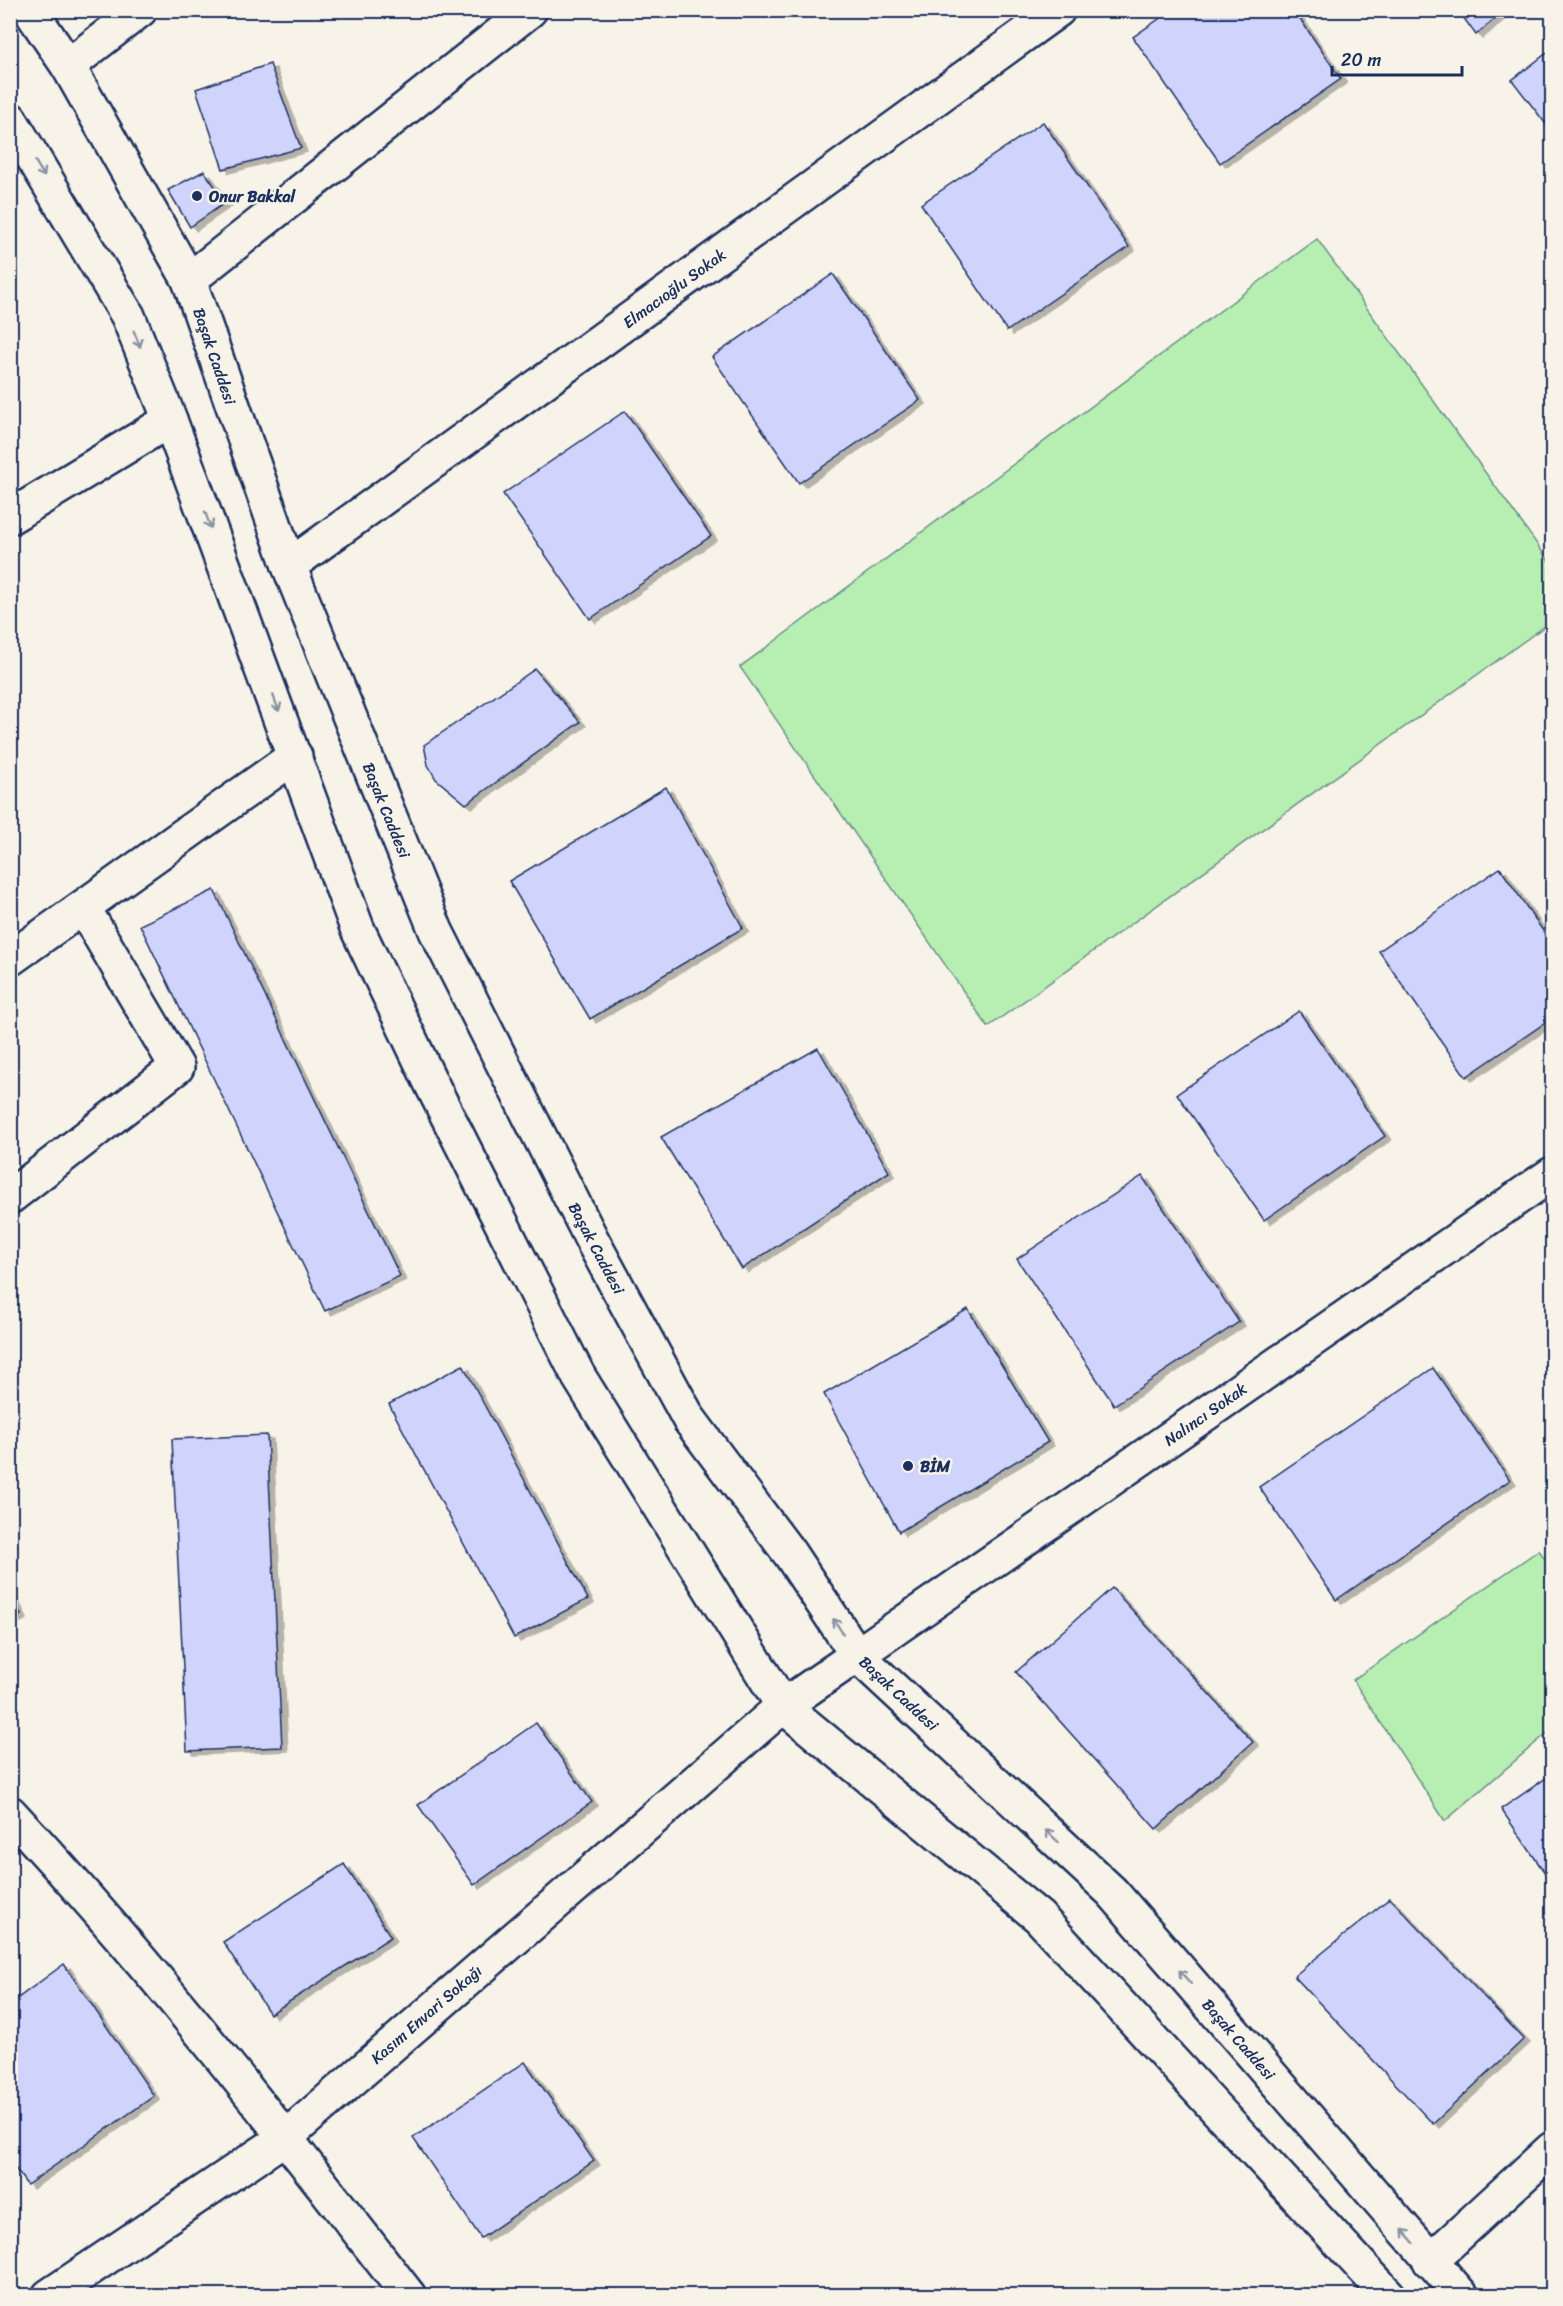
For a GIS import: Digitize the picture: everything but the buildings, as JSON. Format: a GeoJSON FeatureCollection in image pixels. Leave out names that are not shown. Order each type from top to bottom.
{"type":"FeatureCollection","features":[{"type":"Feature","properties":{"kind":"street","name":"Başak Caddesi"},"geometry":{"type":"LineString","coordinates":[[30,10],[68,66],[189,280],[289,566],[436,931],[592,1240],[689,1419],[790,1554],[857,1654],[1112,1892],[1430,2261],[1462,2295]]}},
{"type":"Feature","properties":{"kind":"street"},"geometry":{"type":"LineString","coordinates":[[68,66],[140,10]]}},
{"type":"Feature","properties":{"kind":"street"},"geometry":{"type":"LineString","coordinates":[[189,280],[530,10]]}},
{"type":"Feature","properties":{"kind":"street","name":"Elmacıoğlu Sokak"},"geometry":{"type":"LineString","coordinates":[[289,566],[1058,10]]}},
{"type":"Feature","properties":{"kind":"street"},"geometry":{"type":"LineString","coordinates":[[10,119],[128,316],[170,420],[357,928],[436,1093],[579,1377],[783,1706],[1039,1917],[1389,2295]]}},
{"type":"Feature","properties":{"kind":"street"},"geometry":{"type":"LineString","coordinates":[[10,517],[170,420]]}},
{"type":"Feature","properties":{"kind":"street"},"geometry":{"type":"LineString","coordinates":[[10,959],[295,756]]}},
{"type":"Feature","properties":{"kind":"street"},"geometry":{"type":"LineString","coordinates":[[10,1197],[177,1066],[83,907]]}},
{"type":"Feature","properties":{"kind":"street","name":"Nalıncı Sokak"},"geometry":{"type":"LineString","coordinates":[[783,1706],[1552,1174]]}},
{"type":"Feature","properties":{"kind":"street","name":"Kasım Envari Sokağı"},"geometry":{"type":"LineString","coordinates":[[49,2295],[286,2137],[783,1706]]}},
{"type":"Feature","properties":{"kind":"street"},"geometry":{"type":"LineString","coordinates":[[10,1813],[69,1875],[286,2137],[409,2295]]}},
{"type":"Feature","properties":{"kind":"street"},"geometry":{"type":"LineString","coordinates":[[1430,2261],[1552,2149]]}},
{"type":"Feature","properties":{"kind":"green space"},"geometry":{"type":"Polygon","coordinates":[[[1317,239],[1552,565],[1552,621],[988,1027],[740,667],[1317,239]]]}},
{"type":"Feature","properties":{"kind":"green space"},"geometry":{"type":"Polygon","coordinates":[[[1539,1550],[1552,1570],[1552,1729],[1445,1821],[1353,1680],[1539,1550]]]}},
{"type":"Feature","properties":{"kind":"place","name":"Onur Bakkal"},"geometry":{"type":"Point","coordinates":[197,196]}},
{"type":"Feature","properties":{"kind":"place","name":"BİM"},"geometry":{"type":"Point","coordinates":[908,1466]}}]}
